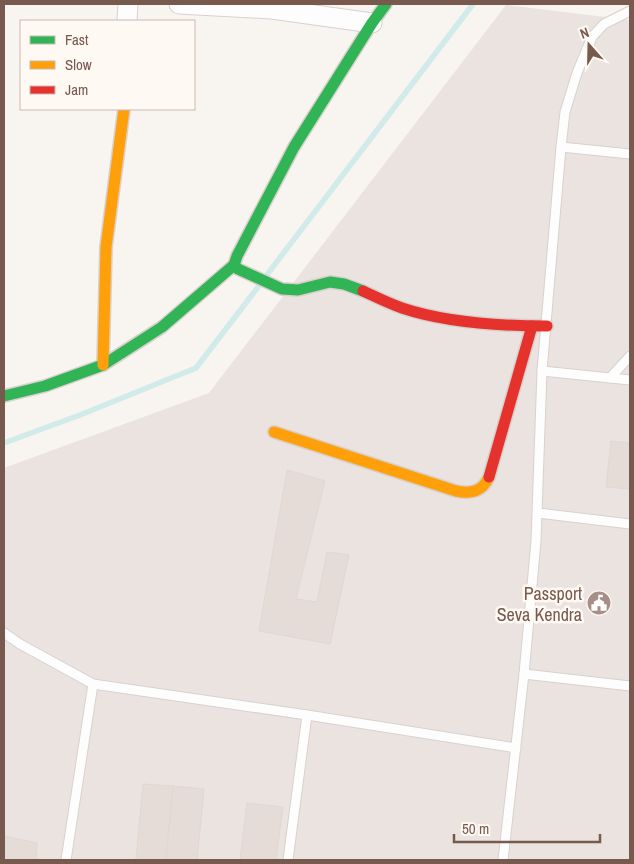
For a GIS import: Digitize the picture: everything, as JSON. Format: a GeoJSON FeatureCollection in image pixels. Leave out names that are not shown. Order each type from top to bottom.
{"type":"FeatureCollection","features":[{"type":"Feature","properties":{"kind":"street"},"geometry":{"type":"LineString","coordinates":[[127,20],[128,4]]}},
{"type":"Feature","properties":{"kind":"street"},"geometry":{"type":"LineString","coordinates":[[179,4],[272,9],[372,22]]}},
{"type":"Feature","properties":{"kind":"street"},"geometry":{"type":"LineString","coordinates":[[4,396],[44,386],[103,365],[162,327],[234,265],[294,147],[372,22],[386,4]]}},
{"type":"Feature","properties":{"kind":"street"},"geometry":{"type":"LineString","coordinates":[[103,365],[106,247],[124,110]]}},
{"type":"Feature","properties":{"kind":"street"},"geometry":{"type":"LineString","coordinates":[[234,265],[238,269],[284,290],[297,290],[320,283],[334,282],[347,285],[403,308],[428,315],[547,326]]}},
{"type":"Feature","properties":{"kind":"street"},"geometry":{"type":"LineString","coordinates":[[274,432],[456,491],[472,493],[481,490],[488,480],[532,326]]}},
{"type":"Feature","properties":{"kind":"lane"},"geometry":{"type":"LineString","coordinates":[[503,860],[524,674],[538,513],[542,371],[561,147],[566,112],[574,80],[592,37],[604,24],[630,11]]}},
{"type":"Feature","properties":{"kind":"lane"},"geometry":{"type":"LineString","coordinates":[[561,147],[629,156]]}},
{"type":"Feature","properties":{"kind":"lane"},"geometry":{"type":"LineString","coordinates":[[610,378],[630,356]]}},
{"type":"Feature","properties":{"kind":"lane"},"geometry":{"type":"LineString","coordinates":[[542,371],[630,380]]}},
{"type":"Feature","properties":{"kind":"lane"},"geometry":{"type":"LineString","coordinates":[[538,513],[630,524]]}},
{"type":"Feature","properties":{"kind":"lane"},"geometry":{"type":"LineString","coordinates":[[4,633],[20,644],[93,684],[516,748]]}},
{"type":"Feature","properties":{"kind":"lane"},"geometry":{"type":"LineString","coordinates":[[524,674],[630,686]]}},
{"type":"Feature","properties":{"kind":"lane"},"geometry":{"type":"LineString","coordinates":[[66,860],[93,684]]}},
{"type":"Feature","properties":{"kind":"lane"},"geometry":{"type":"LineString","coordinates":[[288,860],[307,715]]}},
{"type":"Feature","properties":{"kind":"shaded area"},"geometry":{"type":"Polygon","coordinates":[[[506,5],[630,20],[630,860],[4,860],[4,468],[209,393],[506,5]]]}},
{"type":"Feature","properties":{"kind":"building"},"geometry":{"type":"Polygon","coordinates":[[[611,441],[630,443],[630,489],[606,487],[611,441]]]}},
{"type":"Feature","properties":{"kind":"building"},"geometry":{"type":"Polygon","coordinates":[[[287,470],[325,481],[296,599],[317,602],[327,552],[349,555],[330,644],[259,631],[287,470]]]}},
{"type":"Feature","properties":{"kind":"building"},"geometry":{"type":"Polygon","coordinates":[[[143,784],[173,786],[166,860],[136,860],[143,784]]]}},
{"type":"Feature","properties":{"kind":"building"},"geometry":{"type":"Polygon","coordinates":[[[173,786],[204,789],[197,860],[166,860],[173,786]]]}},
{"type":"Feature","properties":{"kind":"building"},"geometry":{"type":"Polygon","coordinates":[[[247,803],[283,807],[276,860],[240,860],[247,803]]]}},
{"type":"Feature","properties":{"kind":"building"},"geometry":{"type":"Polygon","coordinates":[[[4,836],[37,843],[36,860],[4,860],[4,836]]]}},
{"type":"Feature","properties":{"kind":"waterway"},"geometry":{"type":"LineString","coordinates":[[266,276],[473,4]]}},
{"type":"Feature","properties":{"kind":"waterway"},"geometry":{"type":"LineString","coordinates":[[4,443],[80,415],[196,368],[258,287]]}},
{"type":"Feature","properties":{"kind":"traffic: fast"},"geometry":{"type":"LineString","coordinates":[[363,291],[344,284],[330,282],[298,290],[282,289],[238,269],[234,265],[294,147],[386,4]]}},
{"type":"Feature","properties":{"kind":"traffic: fast"},"geometry":{"type":"LineString","coordinates":[[4,396],[45,386],[103,365],[162,327],[234,265]]}},
{"type":"Feature","properties":{"kind":"traffic: slow"},"geometry":{"type":"LineString","coordinates":[[103,365],[106,247],[124,110]]}},
{"type":"Feature","properties":{"kind":"traffic: slow"},"geometry":{"type":"LineString","coordinates":[[274,432],[456,491],[476,491],[483,486],[489,477]]}},
{"type":"Feature","properties":{"kind":"traffic: jam"},"geometry":{"type":"LineString","coordinates":[[363,291],[402,308],[436,317],[492,324],[547,326]]}},
{"type":"Feature","properties":{"kind":"traffic: jam"},"geometry":{"type":"LineString","coordinates":[[489,477],[532,326]]}},
{"type":"Feature","properties":{"kind":"place","name":"Passport Seva Kendra"},"geometry":{"type":"Point","coordinates":[599,603]}}]}
